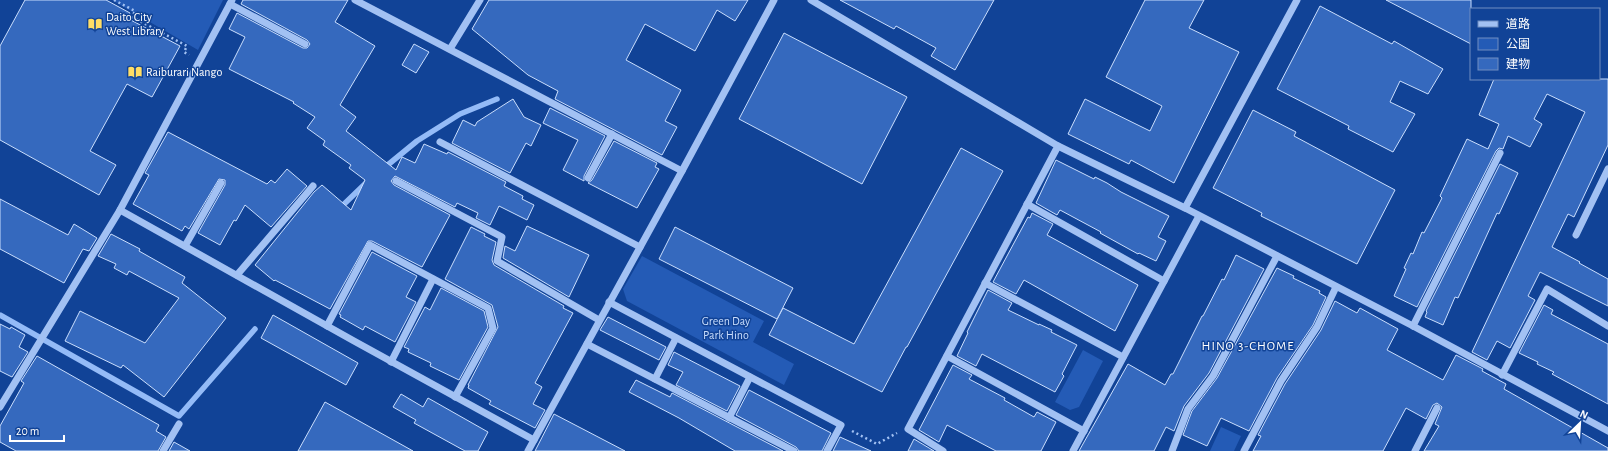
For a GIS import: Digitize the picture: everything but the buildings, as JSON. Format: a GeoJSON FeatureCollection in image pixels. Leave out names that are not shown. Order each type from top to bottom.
{"type":"FeatureCollection","features":[{"type":"Feature","properties":{"kind":"street"},"geometry":{"type":"LineString","coordinates":[[355,0],[682,171]]}},
{"type":"Feature","properties":{"kind":"street"},"geometry":{"type":"LineString","coordinates":[[450,49],[480,0]]}},
{"type":"Feature","properties":{"kind":"street"},"geometry":{"type":"LineString","coordinates":[[528,451],[774,0]]}},
{"type":"Feature","properties":{"kind":"street"},"geometry":{"type":"LineString","coordinates":[[811,0],[1058,146],[1185,208],[1413,326],[1608,431]]}},
{"type":"Feature","properties":{"kind":"street"},"geometry":{"type":"LineString","coordinates":[[1185,208],[1297,0]]}},
{"type":"Feature","properties":{"kind":"street"},"geometry":{"type":"LineString","coordinates":[[0,407],[44,332],[120,210],[231,2],[305,44]]}},
{"type":"Feature","properties":{"kind":"street"},"geometry":{"type":"LineString","coordinates":[[588,178],[612,134]]}},
{"type":"Feature","properties":{"kind":"street"},"geometry":{"type":"LineString","coordinates":[[440,142],[640,247]]}},
{"type":"Feature","properties":{"kind":"street"},"geometry":{"type":"LineString","coordinates":[[943,451],[908,429],[1058,146]]}},
{"type":"Feature","properties":{"kind":"street"},"geometry":{"type":"LineString","coordinates":[[1413,326],[1500,153]]}},
{"type":"Feature","properties":{"kind":"street"},"geometry":{"type":"LineString","coordinates":[[1576,235],[1608,169]]}},
{"type":"Feature","properties":{"kind":"street"},"geometry":{"type":"LineString","coordinates":[[396,181],[502,238],[497,261],[599,320]]}},
{"type":"Feature","properties":{"kind":"street"},"geometry":{"type":"LineString","coordinates":[[185,246],[221,183]]}},
{"type":"Feature","properties":{"kind":"street"},"geometry":{"type":"LineString","coordinates":[[236,275],[313,186]]}},
{"type":"Feature","properties":{"kind":"street"},"geometry":{"type":"LineString","coordinates":[[1027,204],[1164,281]]}},
{"type":"Feature","properties":{"kind":"street"},"geometry":{"type":"LineString","coordinates":[[120,210],[391,362],[534,440]]}},
{"type":"Feature","properties":{"kind":"street"},"geometry":{"type":"LineString","coordinates":[[1073,451],[1122,357],[1199,216]]}},
{"type":"Feature","properties":{"kind":"street"},"geometry":{"type":"LineString","coordinates":[[327,326],[370,245],[488,308],[493,328],[455,397]]}},
{"type":"Feature","properties":{"kind":"street"},"geometry":{"type":"LineString","coordinates":[[1172,451],[1188,409],[1213,376],[1276,256]]}},
{"type":"Feature","properties":{"kind":"street"},"geometry":{"type":"LineString","coordinates":[[391,362],[433,279]]}},
{"type":"Feature","properties":{"kind":"street"},"geometry":{"type":"LineString","coordinates":[[985,283],[1122,357]]}},
{"type":"Feature","properties":{"kind":"street"},"geometry":{"type":"LineString","coordinates":[[1244,451],[1281,381],[1317,327],[1336,287]]}},
{"type":"Feature","properties":{"kind":"street"},"geometry":{"type":"LineString","coordinates":[[1502,375],[1547,289],[1608,326]]}},
{"type":"Feature","properties":{"kind":"street"},"geometry":{"type":"LineString","coordinates":[[609,302],[841,425],[827,451]]}},
{"type":"Feature","properties":{"kind":"street"},"geometry":{"type":"LineString","coordinates":[[655,379],[676,338]]}},
{"type":"Feature","properties":{"kind":"street"},"geometry":{"type":"LineString","coordinates":[[586,344],[794,451]]}},
{"type":"Feature","properties":{"kind":"street"},"geometry":{"type":"LineString","coordinates":[[947,356],[1084,431]]}},
{"type":"Feature","properties":{"kind":"street"},"geometry":{"type":"LineString","coordinates":[[729,418],[750,377]]}},
{"type":"Feature","properties":{"kind":"street"},"geometry":{"type":"LineString","coordinates":[[1415,451],[1437,408]]}},
{"type":"Feature","properties":{"kind":"street"},"geometry":{"type":"LineString","coordinates":[[163,451],[179,424]]}},
{"type":"Feature","properties":{"kind":"path"},"geometry":{"type":"LineString","coordinates":[[114,0],[135,11],[132,16],[186,46],[184,52],[200,60]]}},
{"type":"Feature","properties":{"kind":"path"},"geometry":{"type":"LineString","coordinates":[[841,425],[877,444],[908,429]]}},
{"type":"Feature","properties":{"kind":"green space"},"geometry":{"type":"Polygon","coordinates":[[[112,0],[223,0],[198,50],[112,0]]]}},
{"type":"Feature","properties":{"kind":"green space","name":"Green Day Park Hino"},"geometry":{"type":"Polygon","coordinates":[[[642,256],[764,321],[753,342],[794,364],[784,385],[627,301],[623,289],[642,256]]]}},
{"type":"Feature","properties":{"kind":"green space"},"geometry":{"type":"Polygon","coordinates":[[[1083,350],[1103,361],[1079,407],[1070,410],[1055,402],[1083,350]]]}},
{"type":"Feature","properties":{"kind":"green space"},"geometry":{"type":"Polygon","coordinates":[[[1221,427],[1241,436],[1234,451],[1210,451],[1221,427]]]}},
{"type":"Feature","properties":{"kind":"waterway"},"geometry":{"type":"LineString","coordinates":[[384,168],[417,141],[460,114],[497,99]]}},
{"type":"Feature","properties":{"kind":"waterway"},"geometry":{"type":"LineString","coordinates":[[340,208],[368,181]]}},
{"type":"Feature","properties":{"kind":"waterway"},"geometry":{"type":"LineString","coordinates":[[0,315],[179,416],[255,329]]}},
{"type":"Feature","properties":{"kind":"place","name":"Daito City West Library"},"geometry":{"type":"Point","coordinates":[95,24]}},
{"type":"Feature","properties":{"kind":"place","name":"Raiburari Nango"},"geometry":{"type":"Point","coordinates":[135,72]}},
{"type":"Feature","properties":{"kind":"district","name":"HINO 3-CHOME"},"geometry":{"type":"Point","coordinates":[1248,345]}}]}
